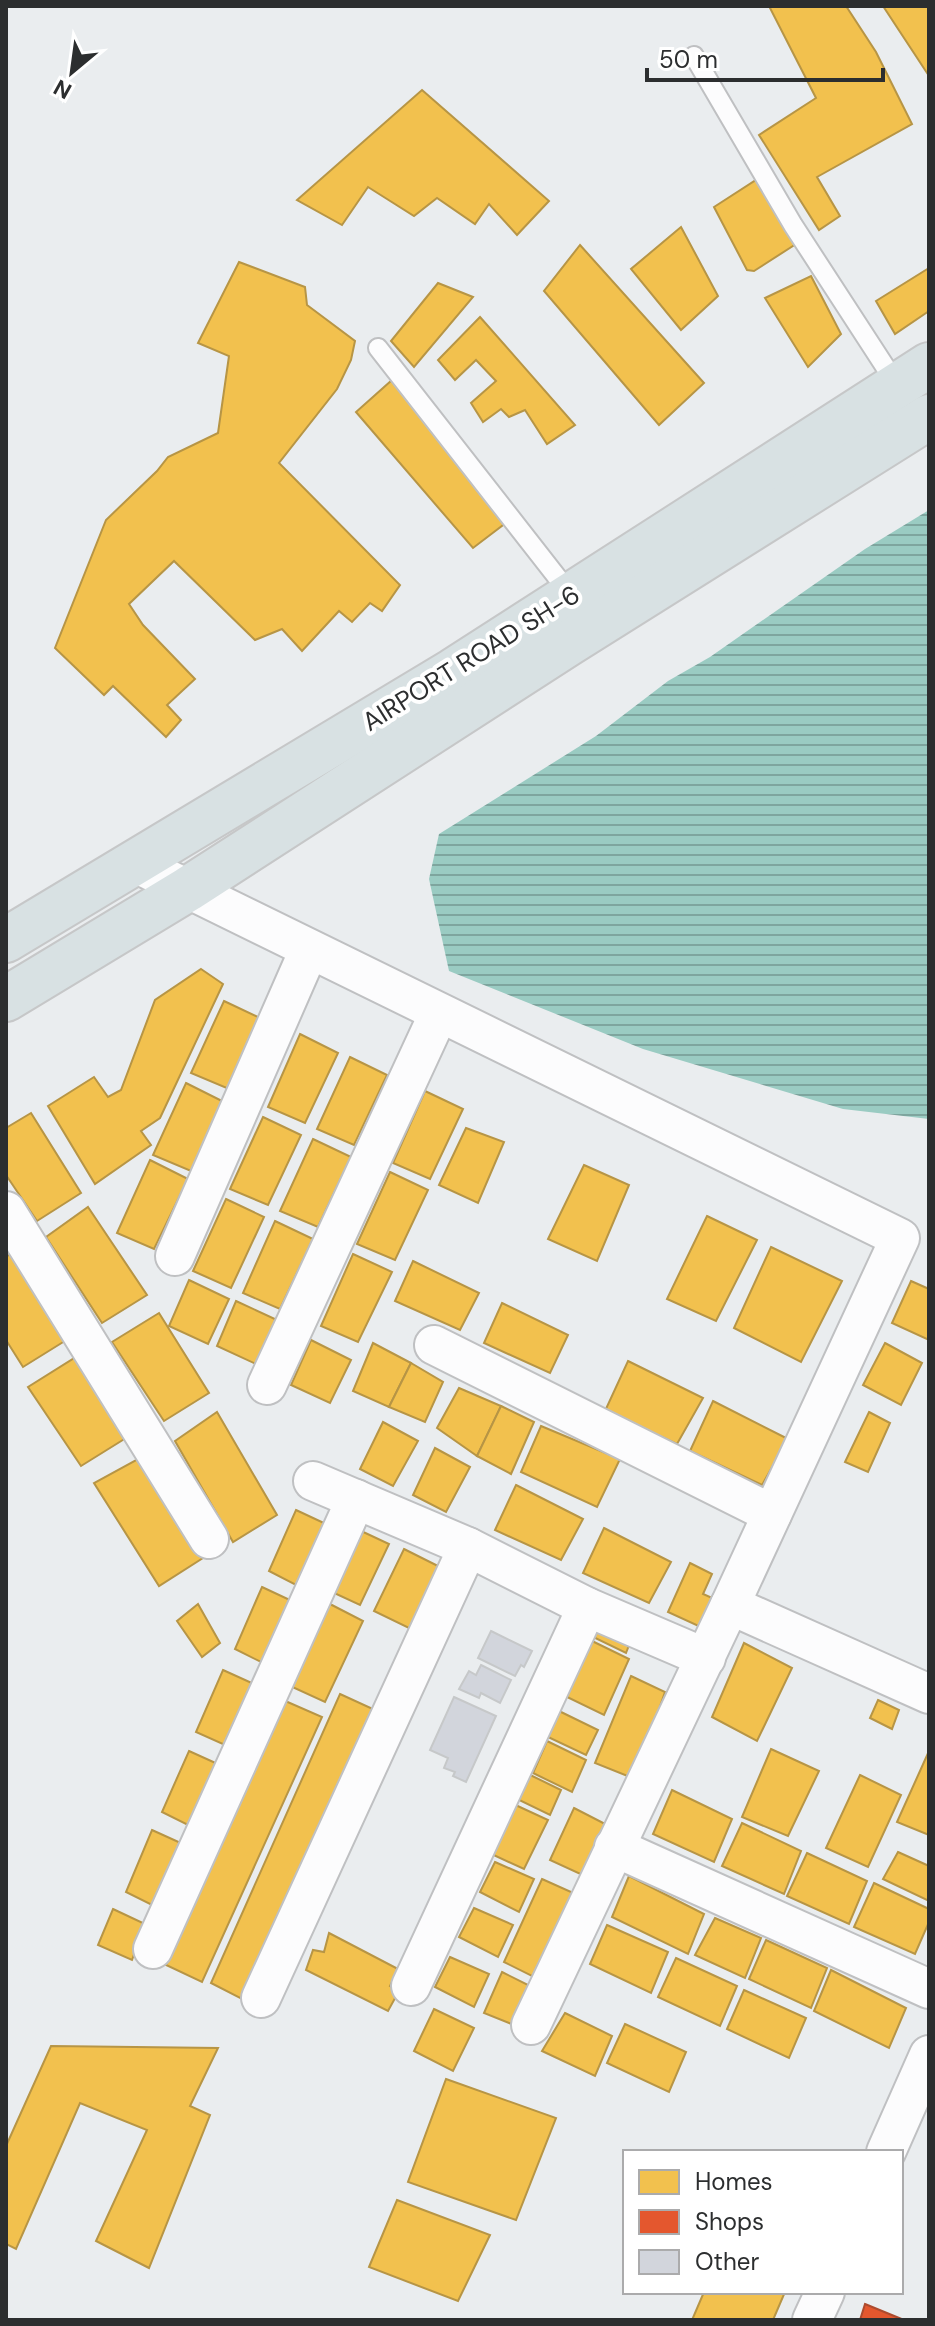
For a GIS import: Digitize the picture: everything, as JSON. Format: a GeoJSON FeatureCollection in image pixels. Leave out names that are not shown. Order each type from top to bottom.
{"type":"FeatureCollection","features":[{"type":"Feature","properties":{"kind":"main road","name":"AIRPORT ROAD SH-6"},"geometry":{"type":"LineString","coordinates":[[6,940],[453,671],[921,371]]}},
{"type":"Feature","properties":{"kind":"main road"},"geometry":{"type":"LineString","coordinates":[[6,999],[188,889],[569,643],[929,417]]}},
{"type":"Feature","properties":{"kind":"street"},"geometry":{"type":"LineString","coordinates":[[135,863],[915,1242],[772,1514],[531,2025]]}},
{"type":"Feature","properties":{"kind":"street"},"geometry":{"type":"LineString","coordinates":[[175,1256],[309,950]]}},
{"type":"Feature","properties":{"kind":"street"},"geometry":{"type":"LineString","coordinates":[[267,1385],[439,1013]]}},
{"type":"Feature","properties":{"kind":"street"},"geometry":{"type":"LineString","coordinates":[[6,1211],[209,1539]]}},
{"type":"Feature","properties":{"kind":"street"},"geometry":{"type":"LineString","coordinates":[[434,1345],[772,1514]]}},
{"type":"Feature","properties":{"kind":"street"},"geometry":{"type":"LineString","coordinates":[[313,1481],[468,1547],[587,1607],[706,1658]]}},
{"type":"Feature","properties":{"kind":"street"},"geometry":{"type":"LineString","coordinates":[[153,1949],[356,1499]]}},
{"type":"Feature","properties":{"kind":"street"},"geometry":{"type":"LineString","coordinates":[[261,1998],[468,1547]]}},
{"type":"Feature","properties":{"kind":"street"},"geometry":{"type":"LineString","coordinates":[[730,1605],[929,1694]]}},
{"type":"Feature","properties":{"kind":"street"},"geometry":{"type":"LineString","coordinates":[[411,1986],[587,1607]]}},
{"type":"Feature","properties":{"kind":"street"},"geometry":{"type":"LineString","coordinates":[[614,1847],[929,1989]]}},
{"type":"Feature","properties":{"kind":"street"},"geometry":{"type":"LineString","coordinates":[[887,2150],[929,2055]]}},
{"type":"Feature","properties":{"kind":"street"},"geometry":{"type":"LineString","coordinates":[[812,2320],[824,2294]]}},
{"type":"Feature","properties":{"kind":"lane"},"geometry":{"type":"LineString","coordinates":[[694,56],[793,225],[921,371]]}},
{"type":"Feature","properties":{"kind":"lane"},"geometry":{"type":"LineString","coordinates":[[378,348],[571,595]]}},
{"type":"Feature","properties":{"kind":"shaded area"},"geometry":{"type":"Polygon","coordinates":[[[929,510],[929,1119],[843,1109],[643,1049],[449,971],[429,879],[439,834],[596,736],[668,681],[710,657],[865,549],[929,510]]]}},
{"type":"Feature","properties":{"kind":"building: Homes"},"geometry":{"type":"Polygon","coordinates":[[[769,6],[846,6],[876,52],[912,124],[817,177],[840,216],[819,230],[759,135],[816,98],[769,6]]]}},
{"type":"Feature","properties":{"kind":"building: Homes"},"geometry":{"type":"Polygon","coordinates":[[[883,6],[929,6],[929,76],[883,6]]]}},
{"type":"Feature","properties":{"kind":"building: Homes"},"geometry":{"type":"Polygon","coordinates":[[[422,90],[549,201],[517,235],[489,204],[475,224],[437,198],[414,216],[368,187],[342,225],[297,200],[422,90]]]}},
{"type":"Feature","properties":{"kind":"building: Homes"},"geometry":{"type":"Polygon","coordinates":[[[756,180],[796,244],[754,271],[747,270],[714,207],[756,180]]]}},
{"type":"Feature","properties":{"kind":"building: Homes"},"geometry":{"type":"Polygon","coordinates":[[[681,227],[718,296],[681,330],[631,269],[681,227]]]}},
{"type":"Feature","properties":{"kind":"building: Homes"},"geometry":{"type":"Polygon","coordinates":[[[580,245],[704,383],[659,425],[544,291],[580,245]]]}},
{"type":"Feature","properties":{"kind":"building: Homes"},"geometry":{"type":"Polygon","coordinates":[[[239,262],[305,287],[307,305],[355,341],[351,360],[337,389],[279,463],[400,585],[382,611],[370,603],[352,622],[339,611],[302,651],[282,629],[255,640],[174,561],[129,604],[143,625],[195,679],[167,705],[181,720],[166,737],[113,686],[104,695],[55,648],[106,520],[168,457],[218,433],[229,356],[198,343],[239,262]]]}},
{"type":"Feature","properties":{"kind":"building: Homes"},"geometry":{"type":"Polygon","coordinates":[[[929,268],[929,311],[895,334],[876,301],[929,268]]]}},
{"type":"Feature","properties":{"kind":"building: Homes"},"geometry":{"type":"Polygon","coordinates":[[[811,276],[841,334],[808,367],[765,298],[811,276]]]}},
{"type":"Feature","properties":{"kind":"building: Homes"},"geometry":{"type":"Polygon","coordinates":[[[438,283],[473,297],[414,367],[391,341],[438,283]]]}},
{"type":"Feature","properties":{"kind":"building: Homes"},"geometry":{"type":"Polygon","coordinates":[[[480,317],[575,425],[547,444],[525,410],[509,417],[501,409],[483,422],[471,403],[496,381],[476,360],[455,380],[438,360],[480,317]]]}},
{"type":"Feature","properties":{"kind":"building: Homes"},"geometry":{"type":"Polygon","coordinates":[[[392,380],[507,522],[473,548],[356,412],[392,380]]]}},
{"type":"Feature","properties":{"kind":"building: Homes"},"geometry":{"type":"Polygon","coordinates":[[[201,969],[223,984],[160,1118],[141,1131],[151,1145],[95,1184],[48,1106],[94,1077],[108,1097],[121,1090],[155,1000],[201,969]]]}},
{"type":"Feature","properties":{"kind":"building: Homes"},"geometry":{"type":"Polygon","coordinates":[[[224,1001],[262,1019],[229,1089],[191,1073],[224,1001]]]}},
{"type":"Feature","properties":{"kind":"building: Homes"},"geometry":{"type":"Polygon","coordinates":[[[300,1034],[338,1053],[305,1123],[268,1107],[300,1034]]]}},
{"type":"Feature","properties":{"kind":"building: Homes"},"geometry":{"type":"Polygon","coordinates":[[[350,1057],[387,1075],[354,1145],[317,1129],[350,1057]]]}},
{"type":"Feature","properties":{"kind":"building: Homes"},"geometry":{"type":"Polygon","coordinates":[[[186,1083],[224,1102],[191,1171],[153,1155],[186,1083]]]}},
{"type":"Feature","properties":{"kind":"building: Homes"},"geometry":{"type":"Polygon","coordinates":[[[425,1091],[463,1109],[430,1179],[393,1163],[425,1091]]]}},
{"type":"Feature","properties":{"kind":"building: Homes"},"geometry":{"type":"Polygon","coordinates":[[[31,1113],[81,1193],[37,1221],[6,1175],[6,1128],[31,1113]]]}},
{"type":"Feature","properties":{"kind":"building: Homes"},"geometry":{"type":"Polygon","coordinates":[[[263,1117],[301,1135],[268,1205],[230,1189],[263,1117]]]}},
{"type":"Feature","properties":{"kind":"building: Homes"},"geometry":{"type":"Polygon","coordinates":[[[466,1128],[504,1142],[478,1203],[439,1185],[466,1128]]]}},
{"type":"Feature","properties":{"kind":"building: Homes"},"geometry":{"type":"Polygon","coordinates":[[[313,1139],[351,1157],[318,1227],[280,1211],[313,1139]]]}},
{"type":"Feature","properties":{"kind":"building: Homes"},"geometry":{"type":"Polygon","coordinates":[[[150,1160],[188,1179],[154,1249],[117,1233],[150,1160]]]}},
{"type":"Feature","properties":{"kind":"building: Homes"},"geometry":{"type":"Polygon","coordinates":[[[584,1165],[629,1185],[597,1261],[548,1239],[584,1165]]]}},
{"type":"Feature","properties":{"kind":"building: Homes"},"geometry":{"type":"Polygon","coordinates":[[[390,1172],[428,1190],[395,1260],[357,1244],[390,1172]]]}},
{"type":"Feature","properties":{"kind":"building: Homes"},"geometry":{"type":"Polygon","coordinates":[[[226,1199],[264,1217],[231,1288],[193,1271],[226,1199]]]}},
{"type":"Feature","properties":{"kind":"building: Homes"},"geometry":{"type":"Polygon","coordinates":[[[88,1207],[147,1295],[102,1323],[46,1237],[88,1207]]]}},
{"type":"Feature","properties":{"kind":"building: Homes"},"geometry":{"type":"Polygon","coordinates":[[[707,1216],[757,1240],[716,1321],[667,1299],[707,1216]]]}},
{"type":"Feature","properties":{"kind":"building: Homes"},"geometry":{"type":"Polygon","coordinates":[[[275,1221],[313,1239],[280,1309],[243,1293],[275,1221]]]}},
{"type":"Feature","properties":{"kind":"building: Homes"},"geometry":{"type":"Polygon","coordinates":[[[771,1247],[842,1281],[801,1362],[734,1328],[771,1247]]]}},
{"type":"Feature","properties":{"kind":"building: Homes"},"geometry":{"type":"Polygon","coordinates":[[[13,1252],[68,1339],[23,1367],[6,1340],[6,1257],[13,1252]]]}},
{"type":"Feature","properties":{"kind":"building: Homes"},"geometry":{"type":"Polygon","coordinates":[[[353,1254],[392,1272],[358,1342],[321,1326],[353,1254]]]}},
{"type":"Feature","properties":{"kind":"building: Homes"},"geometry":{"type":"Polygon","coordinates":[[[413,1261],[479,1293],[460,1330],[395,1301],[413,1261]]]}},
{"type":"Feature","properties":{"kind":"building: Homes"},"geometry":{"type":"Polygon","coordinates":[[[189,1280],[229,1299],[208,1344],[169,1326],[189,1280]]]}},
{"type":"Feature","properties":{"kind":"building: Homes"},"geometry":{"type":"Polygon","coordinates":[[[911,1281],[929,1289],[929,1340],[892,1323],[911,1281]]]}},
{"type":"Feature","properties":{"kind":"building: Homes"},"geometry":{"type":"Polygon","coordinates":[[[236,1301],[277,1320],[256,1364],[217,1346],[236,1301]]]}},
{"type":"Feature","properties":{"kind":"building: Homes"},"geometry":{"type":"Polygon","coordinates":[[[502,1303],[568,1335],[550,1373],[484,1343],[502,1303]]]}},
{"type":"Feature","properties":{"kind":"building: Homes"},"geometry":{"type":"Polygon","coordinates":[[[159,1313],[209,1393],[164,1421],[112,1342],[159,1313]]]}},
{"type":"Feature","properties":{"kind":"building: Homes"},"geometry":{"type":"Polygon","coordinates":[[[311,1340],[351,1360],[330,1403],[291,1385],[311,1340]]]}},
{"type":"Feature","properties":{"kind":"building: Homes"},"geometry":{"type":"Polygon","coordinates":[[[373,1343],[411,1363],[389,1407],[353,1391],[373,1343]]]}},
{"type":"Feature","properties":{"kind":"building: Homes"},"geometry":{"type":"Polygon","coordinates":[[[885,1343],[922,1363],[901,1405],[863,1385],[885,1343]]]}},
{"type":"Feature","properties":{"kind":"building: Homes"},"geometry":{"type":"Polygon","coordinates":[[[76,1357],[126,1438],[81,1466],[28,1387],[76,1357]]]}},
{"type":"Feature","properties":{"kind":"building: Homes"},"geometry":{"type":"Polygon","coordinates":[[[628,1361],[703,1398],[677,1444],[605,1411],[628,1361]]]}},
{"type":"Feature","properties":{"kind":"building: Homes"},"geometry":{"type":"Polygon","coordinates":[[[411,1363],[443,1382],[425,1422],[389,1407],[411,1363]]]}},
{"type":"Feature","properties":{"kind":"building: Homes"},"geometry":{"type":"Polygon","coordinates":[[[459,1388],[501,1406],[477,1456],[437,1428],[459,1388]]]}},
{"type":"Feature","properties":{"kind":"building: Homes"},"geometry":{"type":"Polygon","coordinates":[[[713,1401],[788,1439],[762,1485],[690,1451],[713,1401]]]}},
{"type":"Feature","properties":{"kind":"building: Homes"},"geometry":{"type":"Polygon","coordinates":[[[501,1406],[534,1422],[511,1474],[477,1456],[501,1406]]]}},
{"type":"Feature","properties":{"kind":"building: Homes"},"geometry":{"type":"Polygon","coordinates":[[[217,1412],[277,1515],[233,1542],[175,1441],[217,1412]]]}},
{"type":"Feature","properties":{"kind":"building: Homes"},"geometry":{"type":"Polygon","coordinates":[[[869,1412],[890,1423],[868,1472],[845,1462],[869,1412]]]}},
{"type":"Feature","properties":{"kind":"building: Homes"},"geometry":{"type":"Polygon","coordinates":[[[383,1422],[418,1441],[393,1486],[360,1469],[383,1422]]]}},
{"type":"Feature","properties":{"kind":"building: Homes"},"geometry":{"type":"Polygon","coordinates":[[[541,1426],[620,1459],[597,1507],[521,1472],[541,1426]]]}},
{"type":"Feature","properties":{"kind":"building: Homes"},"geometry":{"type":"Polygon","coordinates":[[[435,1448],[470,1467],[446,1512],[413,1495],[435,1448]]]}},
{"type":"Feature","properties":{"kind":"building: Homes"},"geometry":{"type":"Polygon","coordinates":[[[138,1459],[203,1558],[159,1586],[94,1483],[138,1459]]]}},
{"type":"Feature","properties":{"kind":"building: Homes"},"geometry":{"type":"Polygon","coordinates":[[[516,1485],[583,1519],[561,1560],[495,1530],[516,1485]]]}},
{"type":"Feature","properties":{"kind":"building: Homes"},"geometry":{"type":"Polygon","coordinates":[[[296,1510],[326,1524],[296,1585],[269,1571],[296,1510]]]}},
{"type":"Feature","properties":{"kind":"building: Homes"},"geometry":{"type":"Polygon","coordinates":[[[604,1528],[671,1562],[649,1603],[583,1573],[604,1528]]]}},
{"type":"Feature","properties":{"kind":"building: Homes"},"geometry":{"type":"Polygon","coordinates":[[[359,1530],[389,1544],[360,1605],[332,1592],[359,1530]]]}},
{"type":"Feature","properties":{"kind":"building: Homes"},"geometry":{"type":"Polygon","coordinates":[[[404,1549],[442,1568],[413,1630],[374,1611],[404,1549]]]}},
{"type":"Feature","properties":{"kind":"building: Homes"},"geometry":{"type":"Polygon","coordinates":[[[690,1563],[712,1574],[703,1594],[719,1601],[705,1629],[668,1612],[690,1563]]]}},
{"type":"Feature","properties":{"kind":"building: Homes"},"geometry":{"type":"Polygon","coordinates":[[[262,1587],[292,1601],[263,1663],[235,1649],[262,1587]]]}},
{"type":"Feature","properties":{"kind":"building: Homes"},"geometry":{"type":"Polygon","coordinates":[[[328,1603],[363,1621],[325,1702],[288,1685],[328,1603]]]}},
{"type":"Feature","properties":{"kind":"building: Homes"},"geometry":{"type":"Polygon","coordinates":[[[198,1604],[220,1643],[202,1657],[177,1621],[198,1604]]]}},
{"type":"Feature","properties":{"kind":"building: Homes"},"geometry":{"type":"Polygon","coordinates":[[[596,1614],[635,1630],[626,1653],[587,1634],[596,1614]]]}},
{"type":"Feature","properties":{"kind":"building: Homes"},"geometry":{"type":"Polygon","coordinates":[[[590,1640],[629,1659],[604,1715],[565,1696],[590,1640]]]}},
{"type":"Feature","properties":{"kind":"building: Homes"},"geometry":{"type":"Polygon","coordinates":[[[744,1643],[792,1668],[757,1741],[712,1717],[744,1643]]]}},
{"type":"Feature","properties":{"kind":"building: Homes"},"geometry":{"type":"Polygon","coordinates":[[[223,1670],[254,1684],[225,1745],[196,1732],[223,1670]]]}},
{"type":"Feature","properties":{"kind":"building: Homes"},"geometry":{"type":"Polygon","coordinates":[[[631,1676],[665,1692],[635,1779],[595,1763],[631,1676]]]}},
{"type":"Feature","properties":{"kind":"building: Homes"},"geometry":{"type":"Polygon","coordinates":[[[340,1694],[375,1710],[242,1999],[211,1983],[340,1694]]]}},
{"type":"Feature","properties":{"kind":"building: Homes"},"geometry":{"type":"Polygon","coordinates":[[[283,1700],[322,1717],[202,1982],[164,1964],[283,1700]]]}},
{"type":"Feature","properties":{"kind":"building: Homes"},"geometry":{"type":"Polygon","coordinates":[[[878,1700],[899,1710],[892,1729],[870,1718],[878,1700]]]}},
{"type":"Feature","properties":{"kind":"building: Homes"},"geometry":{"type":"Polygon","coordinates":[[[559,1711],[598,1730],[586,1755],[548,1737],[559,1711]]]}},
{"type":"Feature","properties":{"kind":"building: Homes"},"geometry":{"type":"Polygon","coordinates":[[[547,1741],[586,1760],[572,1792],[533,1773],[547,1741]]]}},
{"type":"Feature","properties":{"kind":"building: Homes"},"geometry":{"type":"Polygon","coordinates":[[[771,1749],[819,1771],[788,1836],[742,1817],[771,1749]]]}},
{"type":"Feature","properties":{"kind":"building: Homes"},"geometry":{"type":"Polygon","coordinates":[[[189,1751],[220,1765],[190,1826],[162,1812],[189,1751]]]}},
{"type":"Feature","properties":{"kind":"building: Homes"},"geometry":{"type":"Polygon","coordinates":[[[929,1751],[929,1835],[897,1822],[929,1751]]]}},
{"type":"Feature","properties":{"kind":"building: Homes"},"geometry":{"type":"Polygon","coordinates":[[[522,1771],[561,1790],[550,1815],[511,1796],[522,1771]]]}},
{"type":"Feature","properties":{"kind":"building: Homes"},"geometry":{"type":"Polygon","coordinates":[[[860,1775],[901,1795],[868,1867],[826,1848],[860,1775]]]}},
{"type":"Feature","properties":{"kind":"building: Homes"},"geometry":{"type":"Polygon","coordinates":[[[672,1790],[732,1819],[714,1862],[653,1834],[672,1790]]]}},
{"type":"Feature","properties":{"kind":"building: Homes"},"geometry":{"type":"Polygon","coordinates":[[[509,1802],[548,1820],[524,1869],[485,1851],[509,1802]]]}},
{"type":"Feature","properties":{"kind":"building: Homes"},"geometry":{"type":"Polygon","coordinates":[[[574,1808],[611,1827],[589,1878],[550,1860],[574,1808]]]}},
{"type":"Feature","properties":{"kind":"building: Homes"},"geometry":{"type":"Polygon","coordinates":[[[742,1823],[801,1851],[784,1894],[722,1866],[742,1823]]]}},
{"type":"Feature","properties":{"kind":"building: Homes"},"geometry":{"type":"Polygon","coordinates":[[[152,1830],[183,1844],[154,1906],[126,1892],[152,1830]]]}},
{"type":"Feature","properties":{"kind":"building: Homes"},"geometry":{"type":"Polygon","coordinates":[[[898,1852],[929,1866],[929,1901],[883,1879],[898,1852]]]}},
{"type":"Feature","properties":{"kind":"building: Homes"},"geometry":{"type":"Polygon","coordinates":[[[807,1853],[867,1881],[849,1924],[787,1896],[807,1853]]]}},
{"type":"Feature","properties":{"kind":"building: Homes"},"geometry":{"type":"Polygon","coordinates":[[[495,1862],[534,1879],[519,1912],[480,1892],[495,1862]]]}},
{"type":"Feature","properties":{"kind":"building: Homes"},"geometry":{"type":"Polygon","coordinates":[[[629,1876],[704,1914],[688,1954],[612,1917],[629,1876]]]}},
{"type":"Feature","properties":{"kind":"building: Homes"},"geometry":{"type":"Polygon","coordinates":[[[542,1879],[580,1896],[542,1981],[504,1962],[542,1879]]]}},
{"type":"Feature","properties":{"kind":"building: Homes"},"geometry":{"type":"Polygon","coordinates":[[[874,1883],[929,1909],[929,1922],[915,1954],[854,1927],[874,1883]]]}},
{"type":"Feature","properties":{"kind":"building: Homes"},"geometry":{"type":"Polygon","coordinates":[[[474,1908],[513,1925],[498,1957],[459,1937],[474,1908]]]}},
{"type":"Feature","properties":{"kind":"building: Homes"},"geometry":{"type":"Polygon","coordinates":[[[113,1909],[145,1924],[132,1960],[98,1945],[113,1909]]]}},
{"type":"Feature","properties":{"kind":"building: Homes"},"geometry":{"type":"Polygon","coordinates":[[[715,1918],[761,1938],[745,1978],[695,1955],[715,1918]]]}},
{"type":"Feature","properties":{"kind":"building: Homes"},"geometry":{"type":"Polygon","coordinates":[[[607,1925],[668,1952],[651,1993],[590,1964],[607,1925]]]}},
{"type":"Feature","properties":{"kind":"building: Homes"},"geometry":{"type":"Polygon","coordinates":[[[329,1933],[398,1969],[390,1986],[399,1991],[388,2011],[306,1970],[313,1950],[324,1952],[329,1933]]]}},
{"type":"Feature","properties":{"kind":"building: Homes"},"geometry":{"type":"Polygon","coordinates":[[[766,1940],[827,1968],[811,2008],[749,1979],[766,1940]]]}},
{"type":"Feature","properties":{"kind":"building: Homes"},"geometry":{"type":"Polygon","coordinates":[[[450,1957],[489,1974],[474,2007],[435,1987],[450,1957]]]}},
{"type":"Feature","properties":{"kind":"building: Homes"},"geometry":{"type":"Polygon","coordinates":[[[676,1958],[737,1986],[720,2026],[658,1997],[676,1958]]]}},
{"type":"Feature","properties":{"kind":"building: Homes"},"geometry":{"type":"Polygon","coordinates":[[[831,1970],[906,2008],[889,2048],[814,2011],[831,1970]]]}},
{"type":"Feature","properties":{"kind":"building: Homes"},"geometry":{"type":"Polygon","coordinates":[[[502,1972],[534,1988],[514,2025],[484,2013],[502,1972]]]}},
{"type":"Feature","properties":{"kind":"building: Homes"},"geometry":{"type":"Polygon","coordinates":[[[744,1990],[806,2018],[789,2058],[727,2029],[744,1990]]]}},
{"type":"Feature","properties":{"kind":"building: Homes"},"geometry":{"type":"Polygon","coordinates":[[[434,2009],[474,2028],[453,2071],[414,2051],[434,2009]]]}},
{"type":"Feature","properties":{"kind":"building: Homes"},"geometry":{"type":"Polygon","coordinates":[[[565,2013],[612,2036],[595,2076],[542,2051],[565,2013]]]}},
{"type":"Feature","properties":{"kind":"building: Homes"},"geometry":{"type":"Polygon","coordinates":[[[625,2024],[686,2052],[669,2092],[607,2063],[625,2024]]]}},
{"type":"Feature","properties":{"kind":"building: Homes"},"geometry":{"type":"Polygon","coordinates":[[[51,2046],[218,2048],[190,2106],[210,2115],[149,2268],[96,2241],[147,2130],[80,2103],[16,2249],[6,2244],[6,2146],[51,2046]]]}},
{"type":"Feature","properties":{"kind":"building: Homes"},"geometry":{"type":"Polygon","coordinates":[[[446,2079],[556,2118],[516,2220],[408,2182],[446,2079]]]}},
{"type":"Feature","properties":{"kind":"building: Homes"},"geometry":{"type":"Polygon","coordinates":[[[397,2200],[490,2235],[458,2301],[369,2267],[397,2200]]]}},
{"type":"Feature","properties":{"kind":"building: Homes"},"geometry":{"type":"Polygon","coordinates":[[[703,2294],[784,2294],[773,2320],[692,2320],[703,2294]]]}},
{"type":"Feature","properties":{"kind":"building: Shops"},"geometry":{"type":"Polygon","coordinates":[[[865,2304],[904,2320],[860,2320],[865,2304]]]}},
{"type":"Feature","properties":{"kind":"building: Other"},"geometry":{"type":"Polygon","coordinates":[[[491,1631],[532,1651],[515,1676],[478,1658],[491,1631]]]}},
{"type":"Feature","properties":{"kind":"building: Other"},"geometry":{"type":"Polygon","coordinates":[[[481,1665],[511,1680],[500,1703],[481,1693],[479,1698],[459,1689],[469,1671],[476,1675],[481,1665]]]}},
{"type":"Feature","properties":{"kind":"building: Other"},"geometry":{"type":"Polygon","coordinates":[[[454,1697],[496,1716],[466,1782],[453,1776],[455,1772],[444,1768],[448,1758],[430,1750],[454,1697]]]}}]}
